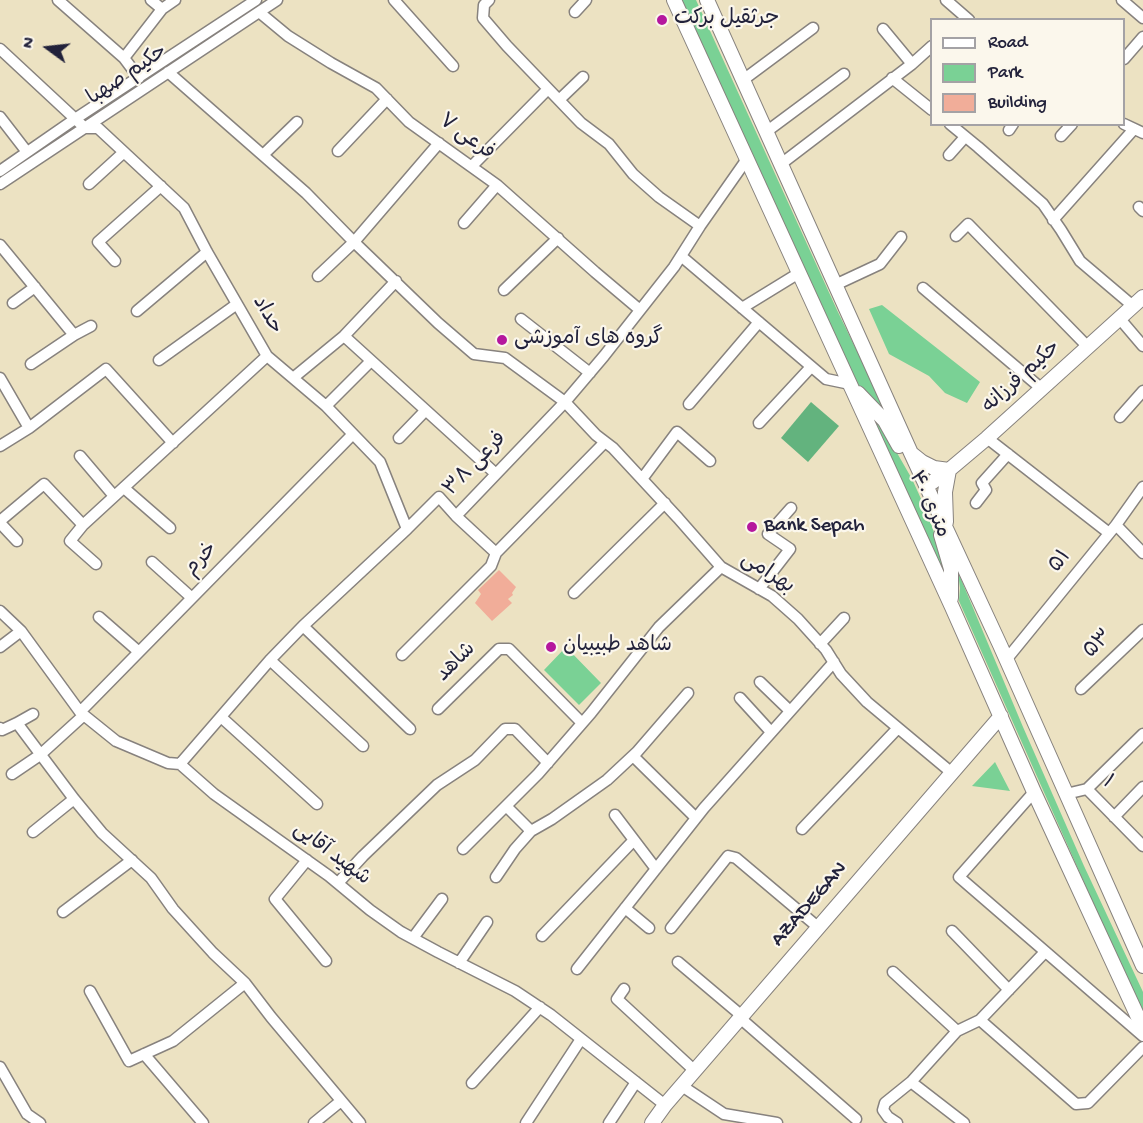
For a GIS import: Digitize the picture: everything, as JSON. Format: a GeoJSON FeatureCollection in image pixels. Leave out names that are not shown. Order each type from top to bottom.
{"type":"FeatureCollection","features":[{"type":"Feature","properties":{"kind":"main road","name":"۴۰ متری"},"geometry":{"type":"LineString","coordinates":[[674,0],[1143,1028]]}},
{"type":"Feature","properties":{"kind":"main road","name":"۴۰ متری"},"geometry":{"type":"LineString","coordinates":[[706,0],[1143,966]]}},
{"type":"Feature","properties":{"kind":"main road","name":"حکیم فرزانه"},"geometry":{"type":"LineString","coordinates":[[927,486],[987,438],[1138,302]]}},
{"type":"Feature","properties":{"kind":"main road"},"geometry":{"type":"LineString","coordinates":[[850,384],[885,421],[914,477],[927,486],[924,497],[940,534],[951,569],[952,607]]}},
{"type":"Feature","properties":{"kind":"main road"},"geometry":{"type":"LineString","coordinates":[[911,453],[934,468],[949,470],[945,492],[947,530]]}},
{"type":"Feature","properties":{"kind":"main road","name":"AZADEGAN"},"geometry":{"type":"LineString","coordinates":[[652,1123],[665,1105],[1001,716]]}},
{"type":"Feature","properties":{"kind":"street"},"geometry":{"type":"LineString","coordinates":[[58,0],[124,58],[138,78]]}},
{"type":"Feature","properties":{"kind":"street"},"geometry":{"type":"LineString","coordinates":[[151,0],[162,9]]}},
{"type":"Feature","properties":{"kind":"street"},"geometry":{"type":"LineString","coordinates":[[124,58],[162,9],[175,0]]}},
{"type":"Feature","properties":{"kind":"street","name":"حکیم صهبا"},"geometry":{"type":"LineString","coordinates":[[0,171],[255,0]]}},
{"type":"Feature","properties":{"kind":"street","name":"حکیم صهبا"},"geometry":{"type":"LineString","coordinates":[[0,184],[277,0]]}},
{"type":"Feature","properties":{"kind":"street"},"geometry":{"type":"LineString","coordinates":[[394,0],[453,66]]}},
{"type":"Feature","properties":{"kind":"street"},"geometry":{"type":"LineString","coordinates":[[489,0],[484,5],[483,18],[507,46],[581,123],[609,144],[633,174],[659,197],[700,226]]}},
{"type":"Feature","properties":{"kind":"street"},"geometry":{"type":"LineString","coordinates":[[575,12],[586,0]]}},
{"type":"Feature","properties":{"kind":"street"},"geometry":{"type":"LineString","coordinates":[[946,0],[964,18]]}},
{"type":"Feature","properties":{"kind":"street"},"geometry":{"type":"LineString","coordinates":[[1123,0],[1143,18]]}},
{"type":"Feature","properties":{"kind":"street","name":"فرعی ۷"},"geometry":{"type":"LineString","coordinates":[[259,12],[288,36],[376,88],[409,122],[496,185],[640,310]]}},
{"type":"Feature","properties":{"kind":"street"},"geometry":{"type":"LineString","coordinates":[[743,80],[813,28]]}},
{"type":"Feature","properties":{"kind":"street"},"geometry":{"type":"LineString","coordinates":[[883,28],[912,64]]}},
{"type":"Feature","properties":{"kind":"street"},"geometry":{"type":"LineString","coordinates":[[1125,57],[1143,37]]}},
{"type":"Feature","properties":{"kind":"street"},"geometry":{"type":"LineString","coordinates":[[780,164],[930,48]]}},
{"type":"Feature","properties":{"kind":"street","name":"حداد"},"geometry":{"type":"LineString","coordinates":[[1,52],[85,128],[98,128],[184,208],[267,356],[326,406],[380,462],[407,529]]}},
{"type":"Feature","properties":{"kind":"street","name":"بهرامی"},"geometry":{"type":"LineString","coordinates":[[168,72],[306,193],[438,323],[474,354],[505,358],[565,402],[596,435],[613,448],[721,567],[772,596],[790,611],[867,702],[952,773]]}},
{"type":"Feature","properties":{"kind":"street"},"geometry":{"type":"LineString","coordinates":[[766,132],[844,74]]}},
{"type":"Feature","properties":{"kind":"street"},"geometry":{"type":"LineString","coordinates":[[559,100],[583,77]]}},
{"type":"Feature","properties":{"kind":"street"},"geometry":{"type":"LineString","coordinates":[[892,78],[930,108]]}},
{"type":"Feature","properties":{"kind":"street"},"geometry":{"type":"LineString","coordinates":[[472,166],[548,89]]}},
{"type":"Feature","properties":{"kind":"street"},"geometry":{"type":"LineString","coordinates":[[338,151],[387,99]]}},
{"type":"Feature","properties":{"kind":"street"},"geometry":{"type":"LineString","coordinates":[[0,117],[27,153]]}},
{"type":"Feature","properties":{"kind":"street"},"geometry":{"type":"LineString","coordinates":[[263,156],[297,122]]}},
{"type":"Feature","properties":{"kind":"street"},"geometry":{"type":"LineString","coordinates":[[952,126],[1043,204],[1080,261],[1138,302]]}},
{"type":"Feature","properties":{"kind":"street"},"geometry":{"type":"LineString","coordinates":[[1061,136],[1070,126]]}},
{"type":"Feature","properties":{"kind":"street"},"geometry":{"type":"LineString","coordinates":[[1053,220],[1133,129]]}},
{"type":"Feature","properties":{"kind":"street"},"geometry":{"type":"LineString","coordinates":[[949,155],[965,137]]}},
{"type":"Feature","properties":{"kind":"street"},"geometry":{"type":"LineString","coordinates":[[318,276],[354,242],[439,143]]}},
{"type":"Feature","properties":{"kind":"street"},"geometry":{"type":"LineString","coordinates":[[89,184],[123,153]]}},
{"type":"Feature","properties":{"kind":"street","name":"فرعی ۳۸"},"geometry":{"type":"LineString","coordinates":[[180,764],[270,660],[439,497],[456,516],[565,402],[681,256],[747,159]]}},
{"type":"Feature","properties":{"kind":"street"},"geometry":{"type":"LineString","coordinates":[[464,223],[496,185]]}},
{"type":"Feature","properties":{"kind":"street"},"geometry":{"type":"LineString","coordinates":[[115,261],[98,242],[161,186]]}},
{"type":"Feature","properties":{"kind":"street"},"geometry":{"type":"LineString","coordinates":[[956,236],[968,224],[1088,347]]}},
{"type":"Feature","properties":{"kind":"street"},"geometry":{"type":"LineString","coordinates":[[835,285],[880,264],[901,237]]}},
{"type":"Feature","properties":{"kind":"street"},"geometry":{"type":"LineString","coordinates":[[504,290],[558,238]]}},
{"type":"Feature","properties":{"kind":"street"},"geometry":{"type":"LineString","coordinates":[[0,245],[4,260],[35,287],[74,335]]}},
{"type":"Feature","properties":{"kind":"street"},"geometry":{"type":"LineString","coordinates":[[137,311],[207,252]]}},
{"type":"Feature","properties":{"kind":"street"},"geometry":{"type":"LineString","coordinates":[[681,256],[826,380],[850,384]]}},
{"type":"Feature","properties":{"kind":"street"},"geometry":{"type":"LineString","coordinates":[[742,308],[799,273]]}},
{"type":"Feature","properties":{"kind":"street"},"geometry":{"type":"LineString","coordinates":[[293,378],[344,336],[396,281]]}},
{"type":"Feature","properties":{"kind":"street"},"geometry":{"type":"LineString","coordinates":[[13,303],[35,287]]}},
{"type":"Feature","properties":{"kind":"street"},"geometry":{"type":"LineString","coordinates":[[922,288],[1042,389]]}},
{"type":"Feature","properties":{"kind":"street"},"geometry":{"type":"LineString","coordinates":[[159,360],[237,304]]}},
{"type":"Feature","properties":{"kind":"street"},"geometry":{"type":"LineString","coordinates":[[521,319],[590,373]]}},
{"type":"Feature","properties":{"kind":"street"},"geometry":{"type":"LineString","coordinates":[[1120,319],[1143,346]]}},
{"type":"Feature","properties":{"kind":"street"},"geometry":{"type":"LineString","coordinates":[[689,404],[759,322]]}},
{"type":"Feature","properties":{"kind":"street"},"geometry":{"type":"LineString","coordinates":[[31,364],[74,335],[91,327]]}},
{"type":"Feature","properties":{"kind":"street"},"geometry":{"type":"LineString","coordinates":[[344,336],[496,474]]}},
{"type":"Feature","properties":{"kind":"street"},"geometry":{"type":"LineString","coordinates":[[96,564],[70,541],[83,525],[267,356]]}},
{"type":"Feature","properties":{"kind":"street"},"geometry":{"type":"LineString","coordinates":[[326,406],[371,361]]}},
{"type":"Feature","properties":{"kind":"street"},"geometry":{"type":"LineString","coordinates":[[759,423],[811,367]]}},
{"type":"Feature","properties":{"kind":"street"},"geometry":{"type":"LineString","coordinates":[[0,446],[29,428],[106,369],[173,443]]}},
{"type":"Feature","properties":{"kind":"street"},"geometry":{"type":"LineString","coordinates":[[0,378],[29,428]]}},
{"type":"Feature","properties":{"kind":"street"},"geometry":{"type":"LineString","coordinates":[[1120,417],[1143,391]]}},
{"type":"Feature","properties":{"kind":"street"},"geometry":{"type":"LineString","coordinates":[[399,438],[425,411]]}},
{"type":"Feature","properties":{"kind":"street"},"geometry":{"type":"LineString","coordinates":[[642,479],[677,432],[710,461]]}},
{"type":"Feature","properties":{"kind":"street","name":"خرم"},"geometry":{"type":"LineString","coordinates":[[12,774],[40,755],[82,714],[139,652],[353,434]]}},
{"type":"Feature","properties":{"kind":"street"},"geometry":{"type":"LineString","coordinates":[[987,438],[1143,553]]}},
{"type":"Feature","properties":{"kind":"street"},"geometry":{"type":"LineString","coordinates":[[402,655],[491,566],[496,553],[605,442]]}},
{"type":"Feature","properties":{"kind":"street"},"geometry":{"type":"LineString","coordinates":[[976,503],[986,490],[982,483],[1008,454]]}},
{"type":"Feature","properties":{"kind":"street"},"geometry":{"type":"LineString","coordinates":[[80,456],[114,496]]}},
{"type":"Feature","properties":{"kind":"street"},"geometry":{"type":"LineString","coordinates":[[17,541],[0,522],[44,484],[83,525]]}},
{"type":"Feature","properties":{"kind":"street","name":"۵۱"},"geometry":{"type":"LineString","coordinates":[[1006,660],[1112,529],[1143,486]]}},
{"type":"Feature","properties":{"kind":"street"},"geometry":{"type":"LineString","coordinates":[[124,488],[171,528]]}},
{"type":"Feature","properties":{"kind":"street"},"geometry":{"type":"LineString","coordinates":[[574,593],[665,503]]}},
{"type":"Feature","properties":{"kind":"street"},"geometry":{"type":"LineString","coordinates":[[759,589],[790,549],[768,534],[791,508]]}},
{"type":"Feature","properties":{"kind":"street"},"geometry":{"type":"LineString","coordinates":[[456,516],[496,553]]}},
{"type":"Feature","properties":{"kind":"street"},"geometry":{"type":"LineString","coordinates":[[152,562],[192,598]]}},
{"type":"Feature","properties":{"kind":"street"},"geometry":{"type":"LineString","coordinates":[[463,849],[548,763],[659,627],[721,567]]}},
{"type":"Feature","properties":{"kind":"street","name":"شهید آقایی"},"geometry":{"type":"LineString","coordinates":[[0,611],[21,630],[82,714],[116,741],[168,764],[180,764],[214,794],[307,860],[401,932],[515,991],[540,1007],[665,1105]]}},
{"type":"Feature","properties":{"kind":"street"},"geometry":{"type":"LineString","coordinates":[[99,617],[139,652]]}},
{"type":"Feature","properties":{"kind":"street"},"geometry":{"type":"LineString","coordinates":[[820,644],[844,618]]}},
{"type":"Feature","properties":{"kind":"street"},"geometry":{"type":"LineString","coordinates":[[303,626],[410,729]]}},
{"type":"Feature","properties":{"kind":"street"},"geometry":{"type":"LineString","coordinates":[[0,647],[21,630]]}},
{"type":"Feature","properties":{"kind":"street","name":"۵۳"},"geometry":{"type":"LineString","coordinates":[[1081,689],[1143,630]]}},
{"type":"Feature","properties":{"kind":"street","name":"شاهد"},"geometry":{"type":"LineString","coordinates":[[438,709],[499,648],[509,650],[582,723]]}},
{"type":"Feature","properties":{"kind":"street"},"geometry":{"type":"LineString","coordinates":[[270,660],[363,746]]}},
{"type":"Feature","properties":{"kind":"street"},"geometry":{"type":"LineString","coordinates":[[577,969],[696,818],[834,662]]}},
{"type":"Feature","properties":{"kind":"street"},"geometry":{"type":"LineString","coordinates":[[760,682],[790,711]]}},
{"type":"Feature","properties":{"kind":"street"},"geometry":{"type":"LineString","coordinates":[[496,877],[515,849],[531,831],[607,780],[633,756],[688,693]]}},
{"type":"Feature","properties":{"kind":"street"},"geometry":{"type":"LineString","coordinates":[[740,698],[771,732]]}},
{"type":"Feature","properties":{"kind":"street"},"geometry":{"type":"LineString","coordinates":[[0,728],[2,730],[33,714]]}},
{"type":"Feature","properties":{"kind":"street"},"geometry":{"type":"LineString","coordinates":[[221,717],[317,804]]}},
{"type":"Feature","properties":{"kind":"street"},"geometry":{"type":"LineString","coordinates":[[17,723],[102,833],[151,878],[173,909],[213,953],[245,983],[360,1123]]}},
{"type":"Feature","properties":{"kind":"street"},"geometry":{"type":"LineString","coordinates":[[802,829],[898,728]]}},
{"type":"Feature","properties":{"kind":"street"},"geometry":{"type":"LineString","coordinates":[[338,883],[437,785],[475,760],[505,729],[515,729],[548,763]]}},
{"type":"Feature","properties":{"kind":"street"},"geometry":{"type":"LineString","coordinates":[[1087,789],[1143,734]]}},
{"type":"Feature","properties":{"kind":"street"},"geometry":{"type":"LineString","coordinates":[[633,756],[696,818]]}},
{"type":"Feature","properties":{"kind":"street"},"geometry":{"type":"LineString","coordinates":[[1114,817],[1143,787]]}},
{"type":"Feature","properties":{"kind":"street","name":"۱"},"geometry":{"type":"LineString","coordinates":[[1066,794],[1087,789],[1143,846]]}},
{"type":"Feature","properties":{"kind":"street"},"geometry":{"type":"LineString","coordinates":[[1034,792],[959,877],[1143,1036]]}},
{"type":"Feature","properties":{"kind":"street"},"geometry":{"type":"LineString","coordinates":[[33,832],[74,799]]}},
{"type":"Feature","properties":{"kind":"street"},"geometry":{"type":"LineString","coordinates":[[507,806],[531,831]]}},
{"type":"Feature","properties":{"kind":"street"},"geometry":{"type":"LineString","coordinates":[[615,815],[656,869]]}},
{"type":"Feature","properties":{"kind":"street"},"geometry":{"type":"LineString","coordinates":[[542,936],[634,840]]}},
{"type":"Feature","properties":{"kind":"street"},"geometry":{"type":"LineString","coordinates":[[671,927],[728,856],[735,858],[819,928]]}},
{"type":"Feature","properties":{"kind":"street"},"geometry":{"type":"LineString","coordinates":[[63,912],[132,860]]}},
{"type":"Feature","properties":{"kind":"street"},"geometry":{"type":"LineString","coordinates":[[307,860],[275,899],[326,961]]}},
{"type":"Feature","properties":{"kind":"street"},"geometry":{"type":"LineString","coordinates":[[413,938],[442,899]]}},
{"type":"Feature","properties":{"kind":"street"},"geometry":{"type":"LineString","coordinates":[[625,908],[649,928]]}},
{"type":"Feature","properties":{"kind":"street"},"geometry":{"type":"LineString","coordinates":[[459,963],[487,922]]}},
{"type":"Feature","properties":{"kind":"street"},"geometry":{"type":"LineString","coordinates":[[952,931],[1009,990]]}},
{"type":"Feature","properties":{"kind":"street"},"geometry":{"type":"LineString","coordinates":[[897,1123],[883,1110],[885,1103],[911,1082],[957,1031],[980,1020],[1045,952]]}},
{"type":"Feature","properties":{"kind":"street"},"geometry":{"type":"LineString","coordinates":[[678,962],[856,1119]]}},
{"type":"Feature","properties":{"kind":"street"},"geometry":{"type":"LineString","coordinates":[[892,972],[957,1031]]}},
{"type":"Feature","properties":{"kind":"street"},"geometry":{"type":"LineString","coordinates":[[90,991],[129,1061],[173,1041],[245,983]]}},
{"type":"Feature","properties":{"kind":"street"},"geometry":{"type":"LineString","coordinates":[[624,989],[617,999],[695,1071]]}},
{"type":"Feature","properties":{"kind":"street"},"geometry":{"type":"LineString","coordinates":[[472,1083],[540,1007]]}},
{"type":"Feature","properties":{"kind":"street"},"geometry":{"type":"LineString","coordinates":[[980,1020],[1076,1104],[1088,1103],[1143,1047]]}},
{"type":"Feature","properties":{"kind":"street"},"geometry":{"type":"LineString","coordinates":[[526,1123],[581,1040]]}},
{"type":"Feature","properties":{"kind":"street"},"geometry":{"type":"LineString","coordinates":[[144,1054],[203,1123]]}},
{"type":"Feature","properties":{"kind":"street"},"geometry":{"type":"LineString","coordinates":[[0,1067],[27,1114],[39,1123]]}},
{"type":"Feature","properties":{"kind":"street"},"geometry":{"type":"LineString","coordinates":[[609,1123],[636,1082]]}},
{"type":"Feature","properties":{"kind":"street"},"geometry":{"type":"LineString","coordinates":[[911,1082],[964,1123]]}},
{"type":"Feature","properties":{"kind":"street"},"geometry":{"type":"LineString","coordinates":[[682,1086],[724,1114],[777,1123]]}},
{"type":"Feature","properties":{"kind":"street"},"geometry":{"type":"LineString","coordinates":[[315,1123],[341,1101]]}},
{"type":"Feature","properties":{"kind":"green space"},"geometry":{"type":"Polygon","coordinates":[[[681,0],[696,0],[837,310],[886,411],[861,389],[850,370],[681,0]]]}},
{"type":"Feature","properties":{"kind":"green space"},"geometry":{"type":"Polygon","coordinates":[[[882,305],[980,382],[967,403],[945,393],[929,376],[889,354],[869,309],[882,305]]]}},
{"type":"Feature","properties":{"kind":"green space"},"geometry":{"type":"Polygon","coordinates":[[[811,402],[839,426],[808,462],[781,438],[811,402]]]}},
{"type":"Feature","properties":{"kind":"green space"},"geometry":{"type":"Polygon","coordinates":[[[874,423],[881,425],[912,479],[927,512],[944,561],[945,584],[874,423]]]}},
{"type":"Feature","properties":{"kind":"green space"},"geometry":{"type":"Polygon","coordinates":[[[958,572],[1084,866],[1143,992],[1143,1015],[959,601],[958,572]]]}},
{"type":"Feature","properties":{"kind":"green space"},"geometry":{"type":"Polygon","coordinates":[[[566,647],[601,683],[579,705],[544,670],[566,647]]]}},
{"type":"Feature","properties":{"kind":"green space"},"geometry":{"type":"Polygon","coordinates":[[[995,762],[1010,791],[972,786],[995,762]]]}},
{"type":"Feature","properties":{"kind":"building"},"geometry":{"type":"Polygon","coordinates":[[[499,570],[516,587],[513,595],[508,599],[512,603],[492,621],[475,603],[481,594],[478,590],[499,570]]]}},
{"type":"Feature","properties":{"kind":"place","name":"جرثقیل برکت"},"geometry":{"type":"Point","coordinates":[662,20]}},
{"type":"Feature","properties":{"kind":"place","name":"گروه های آموزشی"},"geometry":{"type":"Point","coordinates":[502,340]}},
{"type":"Feature","properties":{"kind":"place","name":"Bank Sepah"},"geometry":{"type":"Point","coordinates":[752,527]}},
{"type":"Feature","properties":{"kind":"place","name":"شاهد طبیبیان"},"geometry":{"type":"Point","coordinates":[551,647]}}]}
